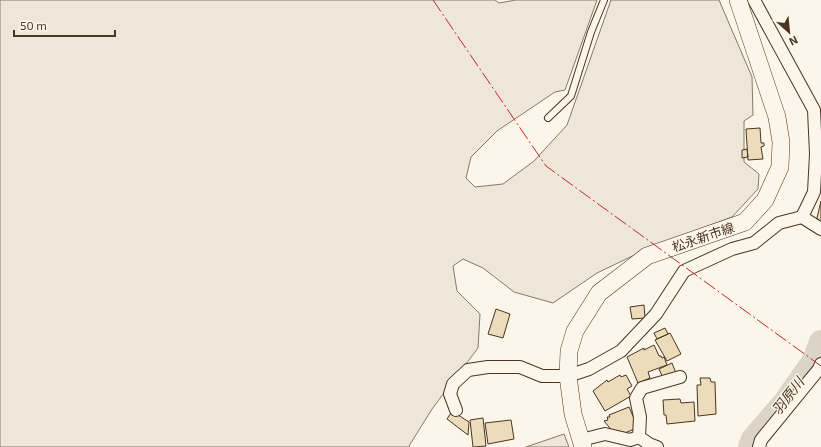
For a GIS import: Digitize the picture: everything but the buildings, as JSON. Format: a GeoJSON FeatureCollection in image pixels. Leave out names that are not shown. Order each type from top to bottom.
{"type":"FeatureCollection","features":[{"type":"Feature","properties":{"kind":"main road","name":"松永新市線"},"geometry":{"type":"LineString","coordinates":[[582,444],[573,414],[568,376],[569,350],[575,331],[599,293],[647,256],[745,222],[765,200],[780,167],[781,142],[777,118],[738,0]]}},
{"type":"Feature","properties":{"kind":"street"},"geometry":{"type":"LineString","coordinates":[[754,0],[814,110],[816,154],[814,192],[802,217]]}},
{"type":"Feature","properties":{"kind":"street"},"geometry":{"type":"LineString","coordinates":[[456,410],[450,394],[453,384],[468,370],[520,367],[542,376],[568,376],[589,369],[621,351],[656,314],[684,271],[732,249],[754,243],[779,223],[802,217],[821,229]]}},
{"type":"Feature","properties":{"kind":"street"},"geometry":{"type":"LineString","coordinates":[[759,447],[761,440],[819,369],[821,364]]}},
{"type":"Feature","properties":{"kind":"street"},"geometry":{"type":"LineString","coordinates":[[639,436],[640,417],[636,398],[642,388],[680,378]]}},
{"type":"Feature","properties":{"kind":"street"},"geometry":{"type":"LineString","coordinates":[[582,444],[605,434],[630,440],[639,436]]}},
{"type":"Feature","properties":{"kind":"street"},"geometry":{"type":"LineString","coordinates":[[639,436],[649,444],[657,447]]}},
{"type":"Feature","properties":{"kind":"lane"},"geometry":{"type":"LineString","coordinates":[[548,118],[571,96],[591,32],[604,0]]}},
{"type":"Feature","properties":{"kind":"shaded area"},"geometry":{"type":"Polygon","coordinates":[[[0,0],[495,0],[499,3],[516,0],[597,0],[565,90],[555,92],[497,131],[471,157],[466,178],[475,187],[503,184],[534,161],[567,125],[611,0],[719,0],[752,77],[753,115],[744,121],[744,162],[759,174],[758,189],[732,217],[647,249],[597,273],[553,303],[514,292],[483,268],[463,259],[453,266],[457,291],[480,314],[478,348],[432,409],[409,446],[410,447],[0,447],[0,0]]]}},
{"type":"Feature","properties":{"kind":"shaded area"},"geometry":{"type":"Polygon","coordinates":[[[564,434],[569,447],[526,447],[564,434]]]}},
{"type":"Feature","properties":{"kind":"waterway","name":"羽原川"},"geometry":{"type":"LineString","coordinates":[[750,447],[753,439],[785,402],[814,361],[821,342]]}},
{"type":"Feature","properties":{"kind":"power"},"geometry":{"type":"LineString","coordinates":[[433,0],[546,166],[821,366]]}}]}
